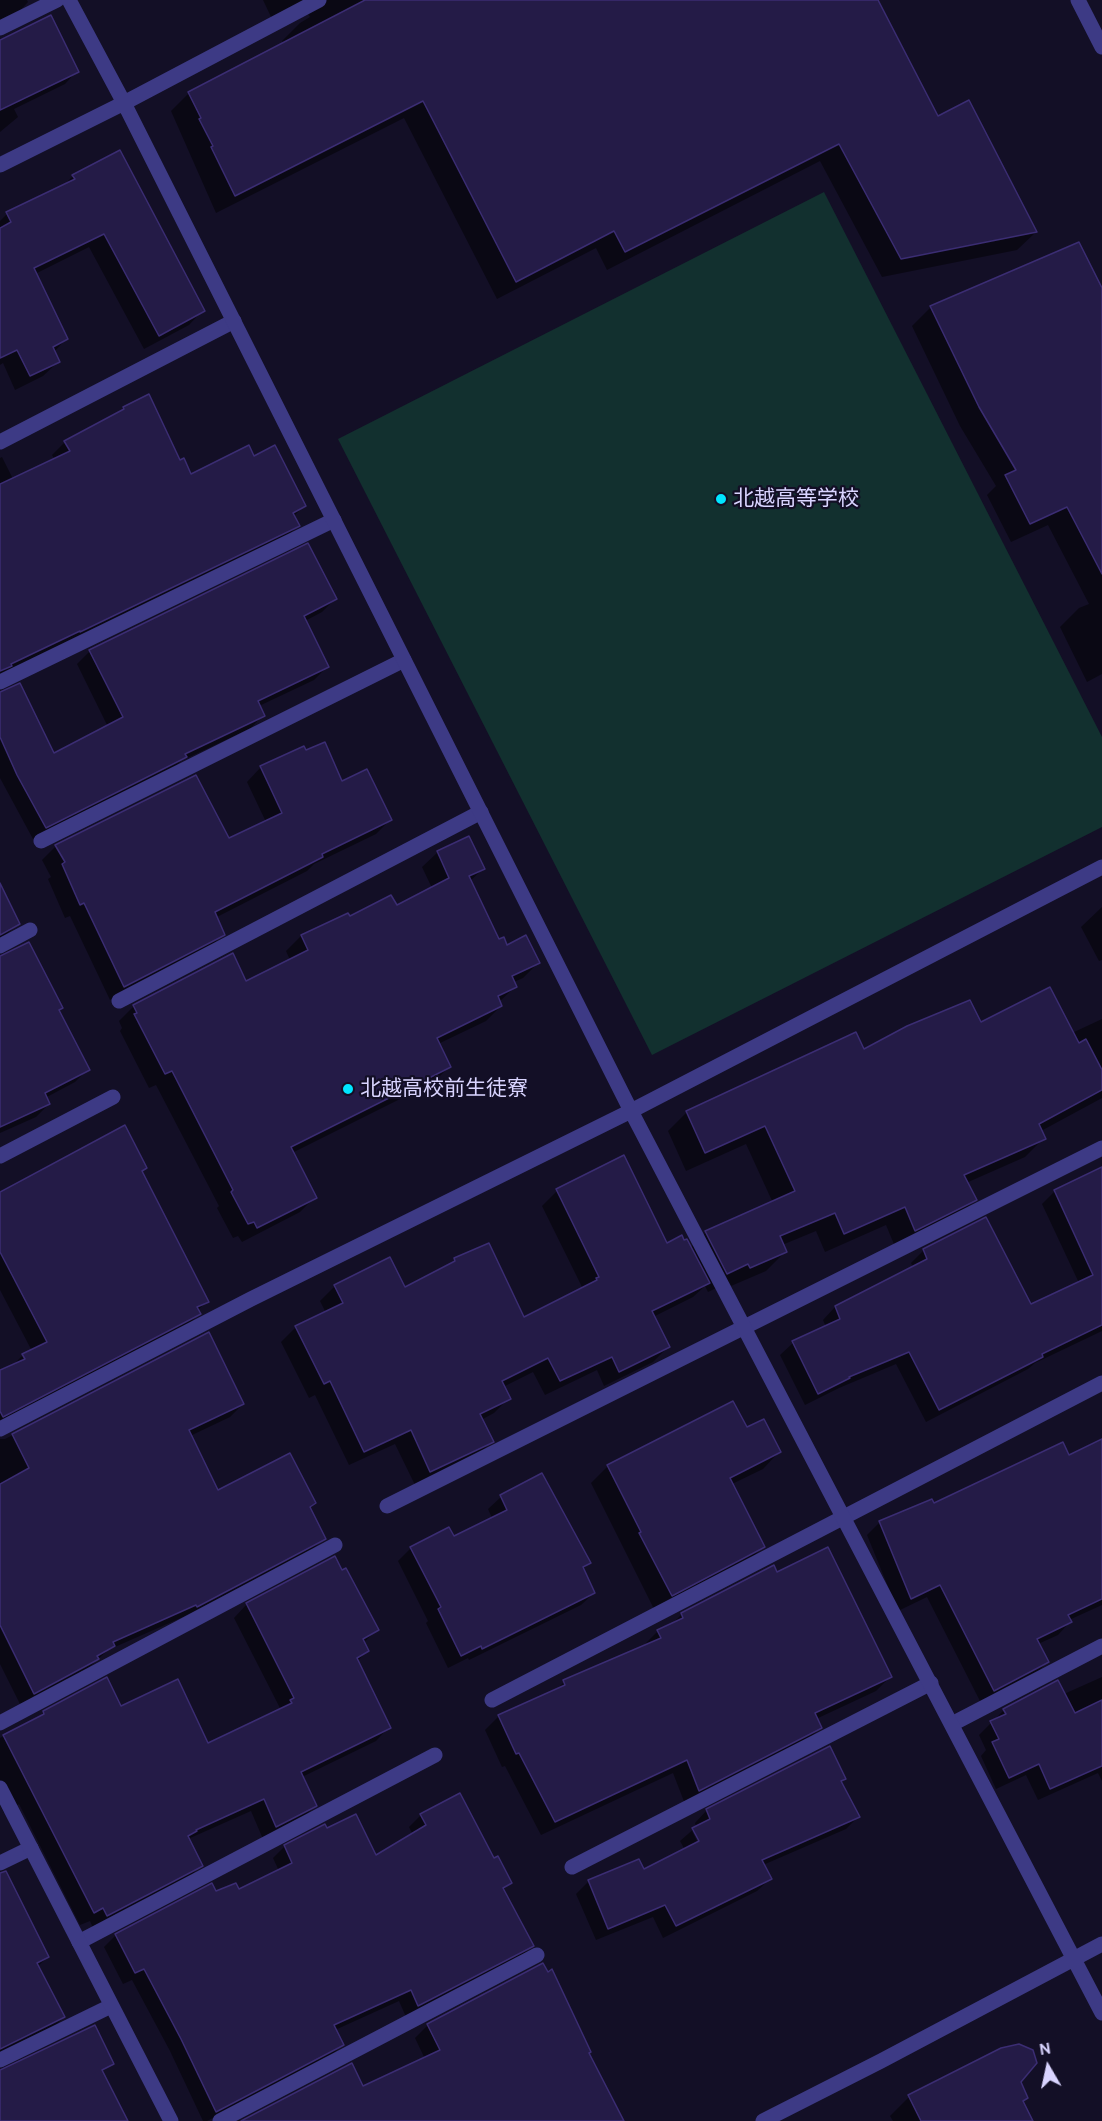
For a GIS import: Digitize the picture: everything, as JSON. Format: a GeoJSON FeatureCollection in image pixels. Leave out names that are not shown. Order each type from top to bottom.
{"type":"FeatureCollection","features":[{"type":"Feature","properties":{"kind":"street"},"geometry":{"type":"LineString","coordinates":[[0,28],[57,0]]}},
{"type":"Feature","properties":{"kind":"street"},"geometry":{"type":"LineString","coordinates":[[69,0],[124,103],[631,1111],[1102,2013]]}},
{"type":"Feature","properties":{"kind":"street"},"geometry":{"type":"LineString","coordinates":[[0,165],[124,103],[319,0]]}},
{"type":"Feature","properties":{"kind":"street"},"geometry":{"type":"LineString","coordinates":[[1078,0],[1102,47]]}},
{"type":"Feature","properties":{"kind":"street"},"geometry":{"type":"LineString","coordinates":[[0,442],[234,321]]}},
{"type":"Feature","properties":{"kind":"street"},"geometry":{"type":"LineString","coordinates":[[0,682],[334,520]]}},
{"type":"Feature","properties":{"kind":"street"},"geometry":{"type":"LineString","coordinates":[[41,841],[404,660]]}},
{"type":"Feature","properties":{"kind":"street"},"geometry":{"type":"LineString","coordinates":[[119,1001],[481,812]]}},
{"type":"Feature","properties":{"kind":"street"},"geometry":{"type":"LineString","coordinates":[[0,1429],[251,1299],[631,1111],[1102,867]]}},
{"type":"Feature","properties":{"kind":"street"},"geometry":{"type":"LineString","coordinates":[[0,946],[30,930]]}},
{"type":"Feature","properties":{"kind":"street"},"geometry":{"type":"LineString","coordinates":[[0,1156],[112,1097]]}},
{"type":"Feature","properties":{"kind":"street"},"geometry":{"type":"LineString","coordinates":[[387,1506],[1102,1148]]}},
{"type":"Feature","properties":{"kind":"street"},"geometry":{"type":"LineString","coordinates":[[492,1700],[1102,1383]]}},
{"type":"Feature","properties":{"kind":"street"},"geometry":{"type":"LineString","coordinates":[[0,1723],[335,1545]]}},
{"type":"Feature","properties":{"kind":"street"},"geometry":{"type":"LineString","coordinates":[[952,1724],[1102,1646]]}},
{"type":"Feature","properties":{"kind":"street"},"geometry":{"type":"LineString","coordinates":[[572,1867],[931,1683]]}},
{"type":"Feature","properties":{"kind":"street"},"geometry":{"type":"LineString","coordinates":[[79,1942],[435,1755]]}},
{"type":"Feature","properties":{"kind":"street"},"geometry":{"type":"LineString","coordinates":[[0,1788],[171,2121]]}},
{"type":"Feature","properties":{"kind":"street"},"geometry":{"type":"LineString","coordinates":[[0,1863],[31,1848]]}},
{"type":"Feature","properties":{"kind":"street"},"geometry":{"type":"LineString","coordinates":[[763,2121],[1102,1944]]}},
{"type":"Feature","properties":{"kind":"street"},"geometry":{"type":"LineString","coordinates":[[220,2121],[537,1955]]}},
{"type":"Feature","properties":{"kind":"street"},"geometry":{"type":"LineString","coordinates":[[0,2060],[111,2006]]}},
{"type":"Feature","properties":{"kind":"green space"},"geometry":{"type":"Polygon","coordinates":[[[824,192],[1102,737],[1102,827],[652,1055],[338,439],[824,192]]]}},
{"type":"Feature","properties":{"kind":"building"},"geometry":{"type":"Polygon","coordinates":[[[365,0],[878,0],[938,116],[969,100],[1037,232],[901,259],[839,144],[625,252],[614,231],[516,282],[423,101],[235,196],[188,92],[365,0]]]}},
{"type":"Feature","properties":{"kind":"building"},"geometry":{"type":"Polygon","coordinates":[[[51,15],[79,72],[0,110],[0,40],[51,15]]]}},
{"type":"Feature","properties":{"kind":"building"},"geometry":{"type":"Polygon","coordinates":[[[120,150],[205,311],[159,336],[104,234],[34,268],[68,339],[53,347],[60,362],[30,376],[17,350],[0,358],[0,228],[11,222],[6,212],[75,179],[72,175],[120,150]]]}},
{"type":"Feature","properties":{"kind":"building"},"geometry":{"type":"Polygon","coordinates":[[[1079,242],[1102,288],[1102,574],[1067,507],[1030,524],[1005,475],[1016,470],[979,407],[930,306],[1079,242]]]}},
{"type":"Feature","properties":{"kind":"building"},"geometry":{"type":"Polygon","coordinates":[[[149,394],[180,460],[184,458],[191,474],[249,445],[254,456],[275,445],[306,506],[293,513],[300,526],[0,671],[0,484],[70,451],[64,441],[149,394]]]}},
{"type":"Feature","properties":{"kind":"building"},"geometry":{"type":"Polygon","coordinates":[[[308,543],[337,599],[304,616],[329,667],[258,701],[265,716],[185,754],[187,757],[46,828],[17,775],[0,737],[0,692],[20,683],[54,753],[123,717],[89,650],[308,543]]]}},
{"type":"Feature","properties":{"kind":"building"},"geometry":{"type":"Polygon","coordinates":[[[325,742],[342,781],[367,769],[392,820],[322,854],[323,857],[215,912],[225,935],[124,987],[84,903],[80,905],[62,864],[65,862],[55,845],[196,775],[229,838],[282,813],[260,766],[304,746],[306,750],[325,742]]]}},
{"type":"Feature","properties":{"kind":"building"},"geometry":{"type":"Polygon","coordinates":[[[469,836],[485,869],[469,876],[499,939],[504,937],[507,945],[526,935],[540,963],[512,976],[517,987],[498,996],[502,1006],[437,1038],[451,1067],[291,1147],[317,1198],[257,1228],[254,1222],[248,1224],[172,1071],[165,1074],[134,1014],[137,1013],[133,1005],[233,953],[246,981],[308,950],[301,935],[348,913],[350,916],[391,895],[397,905],[449,878],[437,851],[469,836]]]}},
{"type":"Feature","properties":{"kind":"building"},"geometry":{"type":"Polygon","coordinates":[[[0,883],[20,924],[0,935],[0,883]]]}},
{"type":"Feature","properties":{"kind":"building"},"geometry":{"type":"Polygon","coordinates":[[[29,942],[63,1008],[59,1010],[90,1070],[45,1093],[50,1104],[0,1127],[0,956],[29,942]]]}},
{"type":"Feature","properties":{"kind":"building"},"geometry":{"type":"Polygon","coordinates":[[[1050,987],[1079,1043],[1086,1039],[1102,1070],[1102,1090],[1039,1124],[1046,1139],[964,1175],[977,1200],[915,1231],[905,1207],[844,1234],[835,1213],[780,1236],[787,1252],[750,1268],[748,1264],[727,1274],[705,1231],[795,1191],[765,1126],[705,1153],[686,1111],[856,1032],[864,1049],[907,1026],[970,1000],[981,1022],[1050,987]]]}},
{"type":"Feature","properties":{"kind":"building"},"geometry":{"type":"Polygon","coordinates":[[[125,1125],[147,1168],[142,1171],[209,1302],[197,1307],[201,1314],[3,1417],[0,1411],[0,1370],[25,1359],[22,1354],[47,1342],[0,1252],[0,1192],[125,1125]]]}},
{"type":"Feature","properties":{"kind":"building"},"geometry":{"type":"Polygon","coordinates":[[[624,1155],[667,1243],[682,1235],[684,1240],[687,1239],[710,1283],[652,1311],[670,1347],[619,1372],[612,1357],[560,1381],[548,1358],[502,1381],[511,1399],[480,1414],[494,1442],[430,1472],[411,1430],[364,1452],[330,1381],[324,1384],[295,1326],[343,1303],[334,1285],[390,1257],[405,1287],[455,1261],[454,1258],[489,1243],[524,1317],[597,1280],[596,1278],[599,1277],[556,1189],[624,1155]]]}},
{"type":"Feature","properties":{"kind":"building"},"geometry":{"type":"Polygon","coordinates":[[[1102,1167],[1102,1325],[1042,1354],[1043,1357],[939,1410],[909,1352],[849,1377],[818,1394],[792,1341],[840,1319],[835,1306],[927,1259],[923,1249],[986,1217],[1031,1304],[1093,1275],[1054,1190],[1102,1167]]]}},
{"type":"Feature","properties":{"kind":"building"},"geometry":{"type":"Polygon","coordinates":[[[209,1332],[244,1404],[189,1430],[218,1490],[290,1453],[316,1503],[310,1507],[326,1539],[197,1607],[196,1605],[113,1642],[115,1646],[97,1656],[99,1659],[34,1694],[0,1625],[0,1484],[29,1468],[12,1434],[209,1332]]]}},
{"type":"Feature","properties":{"kind":"building"},"geometry":{"type":"Polygon","coordinates":[[[733,1401],[747,1427],[764,1419],[781,1452],[730,1478],[765,1547],[672,1596],[607,1465],[733,1401]]]}},
{"type":"Feature","properties":{"kind":"building"},"geometry":{"type":"Polygon","coordinates":[[[1102,1439],[1102,1599],[1068,1615],[1072,1622],[1037,1639],[1049,1662],[994,1691],[940,1585],[911,1599],[879,1521],[932,1499],[934,1503],[1063,1442],[1069,1455],[1102,1439]]]}},
{"type":"Feature","properties":{"kind":"building"},"geometry":{"type":"Polygon","coordinates":[[[542,1473],[591,1563],[583,1567],[595,1593],[482,1649],[481,1646],[461,1656],[438,1609],[441,1607],[410,1547],[449,1527],[454,1536],[507,1510],[500,1495],[542,1473]]]}},
{"type":"Feature","properties":{"kind":"building"},"geometry":{"type":"Polygon","coordinates":[[[828,1547],[892,1677],[815,1713],[822,1728],[699,1791],[687,1760],[555,1822],[519,1753],[516,1754],[498,1715],[565,1685],[563,1680],[661,1638],[657,1630],[683,1618],[681,1613],[774,1565],[777,1572],[828,1547]]]}},
{"type":"Feature","properties":{"kind":"building"},"geometry":{"type":"Polygon","coordinates":[[[335,1556],[342,1570],[346,1568],[379,1630],[363,1639],[369,1651],[357,1658],[391,1728],[301,1772],[317,1806],[276,1827],[264,1799],[196,1830],[188,1836],[203,1866],[107,1916],[103,1908],[94,1913],[3,1735],[107,1677],[121,1706],[178,1679],[208,1743],[292,1703],[290,1700],[294,1698],[246,1603],[335,1556]]]}},
{"type":"Feature","properties":{"kind":"building"},"geometry":{"type":"Polygon","coordinates":[[[1058,1680],[1075,1713],[1102,1700],[1102,1766],[1050,1789],[1039,1764],[1009,1778],[992,1742],[999,1739],[990,1721],[1006,1714],[1003,1709],[1058,1680]]]}},
{"type":"Feature","properties":{"kind":"building"},"geometry":{"type":"Polygon","coordinates":[[[830,1746],[846,1779],[841,1781],[860,1817],[762,1860],[772,1879],[676,1926],[665,1905],[608,1929],[588,1880],[639,1859],[644,1869],[699,1841],[692,1828],[710,1819],[706,1809],[830,1746]]]}},
{"type":"Feature","properties":{"kind":"building"},"geometry":{"type":"Polygon","coordinates":[[[460,1793],[494,1858],[498,1856],[512,1883],[503,1888],[534,1946],[418,2006],[411,1990],[334,2025],[344,2045],[216,2112],[144,1969],[135,1973],[115,1934],[212,1883],[216,1891],[236,1883],[239,1889],[292,1863],[284,1845],[325,1824],[327,1828],[356,1814],[376,1855],[426,1825],[420,1814],[460,1793]]]}},
{"type":"Feature","properties":{"kind":"building"},"geometry":{"type":"Polygon","coordinates":[[[6,1871],[49,1957],[37,1963],[65,2017],[0,2049],[0,1873],[6,1871]]]}},
{"type":"Feature","properties":{"kind":"building"},"geometry":{"type":"Polygon","coordinates":[[[543,1963],[548,1972],[552,1969],[591,2052],[589,2053],[624,2121],[241,2121],[352,2063],[363,2086],[440,2050],[427,2024],[543,1963]]]}},
{"type":"Feature","properties":{"kind":"building"},"geometry":{"type":"Polygon","coordinates":[[[95,2025],[114,2064],[102,2070],[128,2121],[0,2121],[0,2070],[95,2025]]]}},
{"type":"Feature","properties":{"kind":"building"},"geometry":{"type":"Polygon","coordinates":[[[1019,2044],[1033,2050],[1037,2063],[1021,2082],[1028,2098],[1023,2101],[1033,2121],[921,2121],[908,2095],[1001,2048],[1019,2044]]]}},
{"type":"Feature","properties":{"kind":"place","name":"北越高等学校"},"geometry":{"type":"Point","coordinates":[721,499]}},
{"type":"Feature","properties":{"kind":"place","name":"北越高校前生徒寮"},"geometry":{"type":"Point","coordinates":[348,1089]}}]}
